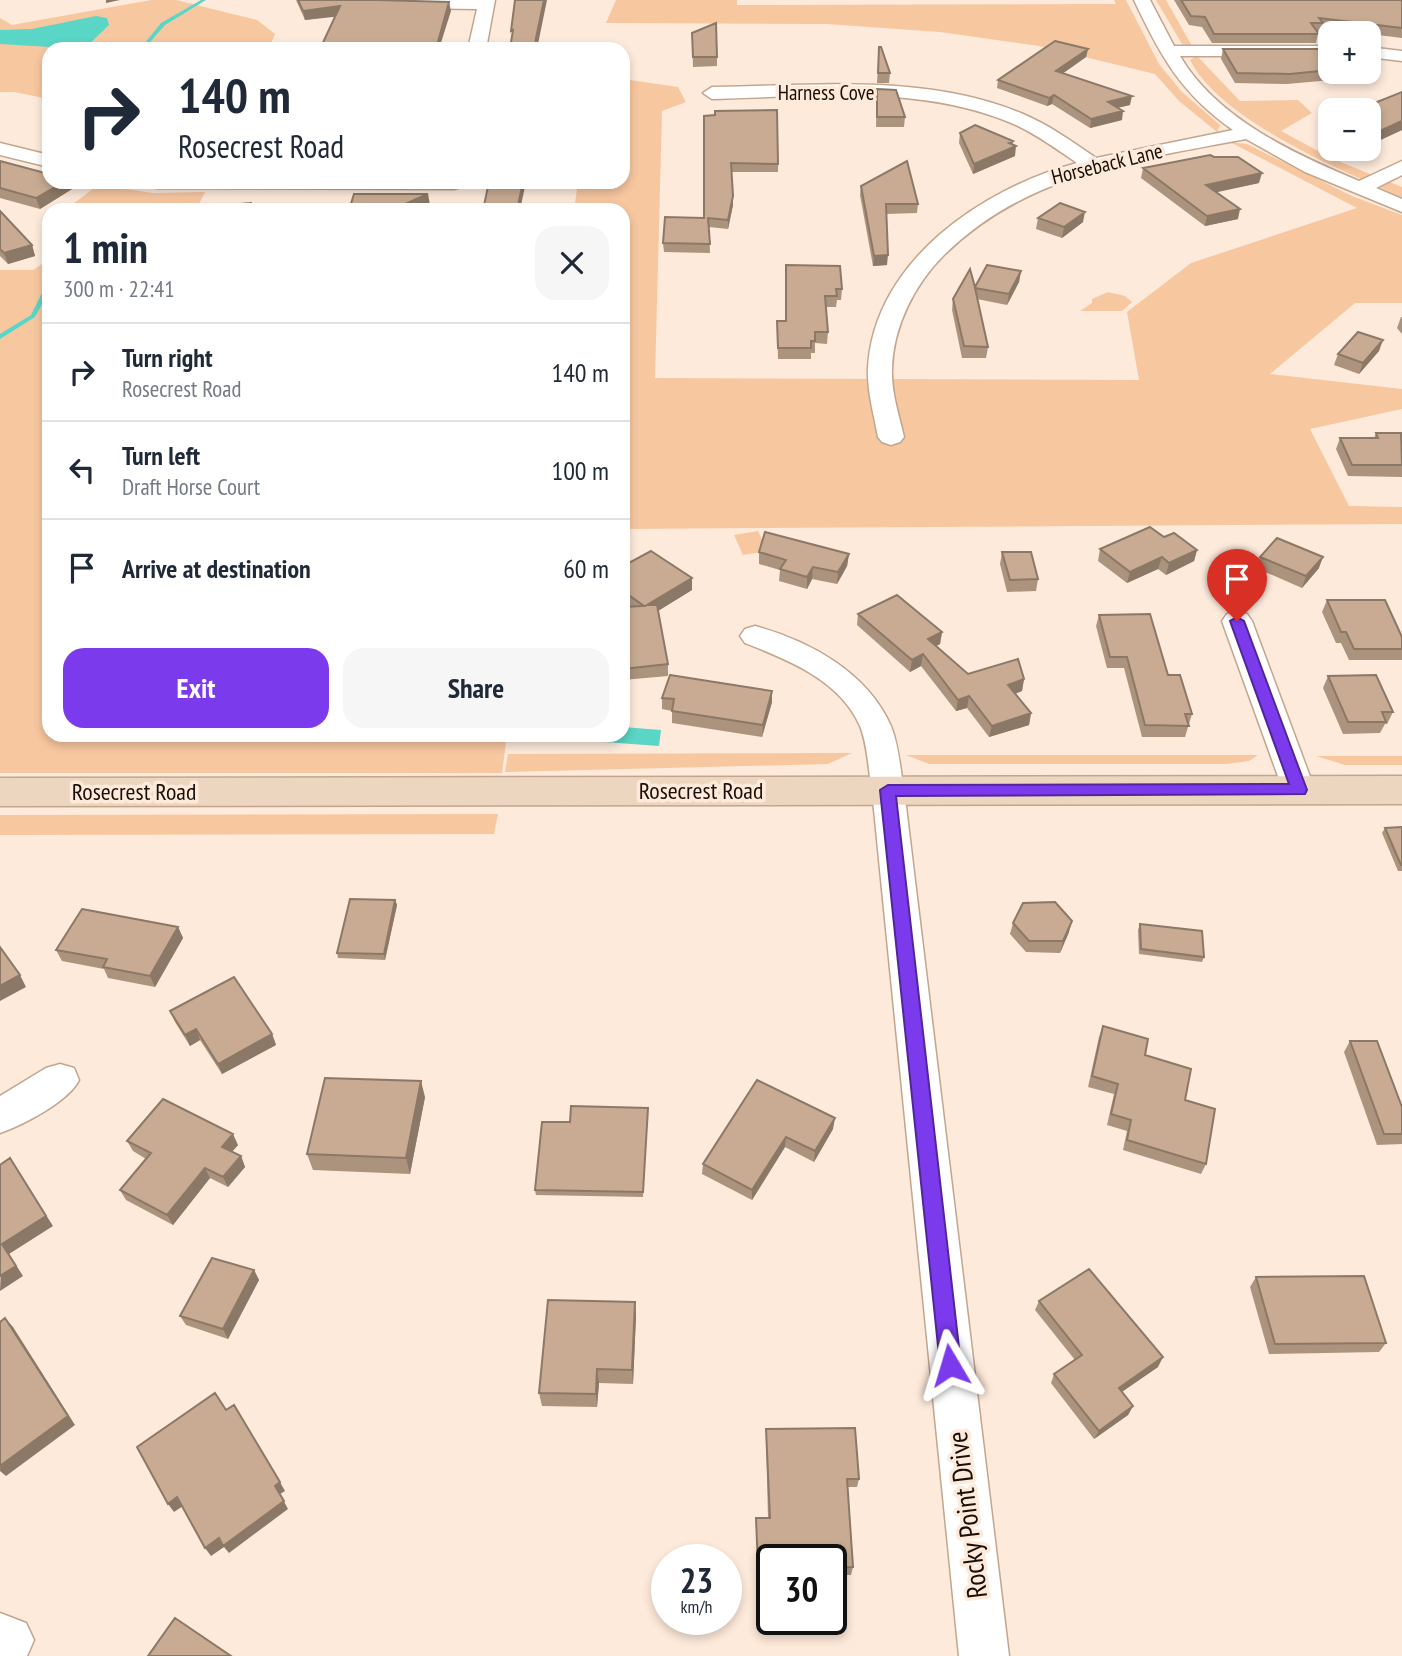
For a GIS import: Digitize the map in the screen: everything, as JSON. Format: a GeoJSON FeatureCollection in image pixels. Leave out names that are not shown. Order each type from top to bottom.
{"type":"FeatureCollection","features":[{"type":"Feature","properties":{"kind":"main road","name":"Rosecrest Road"},"geometry":{"type":"LineString","coordinates":[[0,792],[1402,790]]}},
{"type":"Feature","properties":{"kind":"street"},"geometry":{"type":"LineString","coordinates":[[1142,0],[1181,73],[1213,105],[1251,132],[1359,189],[1402,205]]}},
{"type":"Feature","properties":{"kind":"street"},"geometry":{"type":"LineString","coordinates":[[394,2],[486,2],[478,42]]}},
{"type":"Feature","properties":{"kind":"street"},"geometry":{"type":"LineString","coordinates":[[1168,51],[1318,51]]}},
{"type":"Feature","properties":{"kind":"street"},"geometry":{"type":"LineString","coordinates":[[1381,54],[1402,56]]}},
{"type":"Feature","properties":{"kind":"street","name":"Harness Cove"},"geometry":{"type":"LineString","coordinates":[[712,93],[881,93],[949,100],[1013,117],[1047,134],[1092,164]]}},
{"type":"Feature","properties":{"kind":"street","name":"Horseback Lane"},"geometry":{"type":"LineString","coordinates":[[891,437],[883,401],[880,360],[891,317],[910,279],[946,237],[984,209],[1038,182],[1092,164],[1251,132]]}},
{"type":"Feature","properties":{"kind":"street"},"geometry":{"type":"LineString","coordinates":[[0,149],[42,159]]}},
{"type":"Feature","properties":{"kind":"street"},"geometry":{"type":"LineString","coordinates":[[1359,189],[1402,167]]}},
{"type":"Feature","properties":{"kind":"street"},"geometry":{"type":"LineString","coordinates":[[1237,621],[1299,790]]}},
{"type":"Feature","properties":{"kind":"street","name":"Rocky Point Drive"},"geometry":{"type":"LineString","coordinates":[[755,636],[825,668],[857,696],[876,727],[888,790],[984,1656]]}},
{"type":"Feature","properties":{"kind":"street"},"geometry":{"type":"LineString","coordinates":[[0,1116],[60,1080]]}},
{"type":"Feature","properties":{"kind":"shaded area"},"geometry":{"type":"Polygon","coordinates":[[[151,0],[176,0],[257,20],[275,34],[272,42],[42,42],[42,98],[0,92],[0,18],[12,25],[151,0]]]}},
{"type":"Feature","properties":{"kind":"shaded area"},"geometry":{"type":"Polygon","coordinates":[[[616,0],[737,0],[737,5],[1116,4],[1114,0],[1126,0],[1159,64],[1182,92],[1220,125],[1217,132],[1179,101],[1155,74],[1039,46],[940,32],[827,24],[606,23],[616,0]]]}},
{"type":"Feature","properties":{"kind":"shaded area"},"geometry":{"type":"Polygon","coordinates":[[[1156,0],[1166,0],[1192,46],[1182,44],[1156,0]]]}},
{"type":"Feature","properties":{"kind":"shaded area"},"geometry":{"type":"Polygon","coordinates":[[[1197,56],[1240,101],[1298,100],[1312,113],[1281,131],[1318,151],[1318,159],[1254,123],[1227,103],[1205,82],[1190,60],[1197,56]]]}},
{"type":"Feature","properties":{"kind":"shaded area"},"geometry":{"type":"Polygon","coordinates":[[[630,80],[678,87],[686,102],[662,111],[655,378],[1139,380],[1127,312],[1191,263],[1357,208],[1230,142],[1247,144],[1352,196],[1402,215],[1402,303],[1355,303],[1270,374],[1402,389],[1402,409],[1310,429],[1349,506],[1402,507],[1402,524],[630,529],[630,203],[575,203],[577,189],[630,189],[630,80]]]}},
{"type":"Feature","properties":{"kind":"shaded area"},"geometry":{"type":"Polygon","coordinates":[[[1322,161],[1338,161],[1402,187],[1402,197],[1322,161]]]}},
{"type":"Feature","properties":{"kind":"shaded area"},"geometry":{"type":"Polygon","coordinates":[[[93,189],[126,189],[153,193],[205,192],[200,203],[74,203],[93,189]]]}},
{"type":"Feature","properties":{"kind":"shaded area"},"geometry":{"type":"Polygon","coordinates":[[[42,264],[42,742],[506,742],[502,773],[0,773],[0,270],[33,270],[42,264]]]}},
{"type":"Feature","properties":{"kind":"shaded area"},"geometry":{"type":"Polygon","coordinates":[[[1108,292],[1125,296],[1132,302],[1122,311],[1080,311],[1092,303],[1092,299],[1108,292]]]}},
{"type":"Feature","properties":{"kind":"shaded area"},"geometry":{"type":"Polygon","coordinates":[[[758,531],[767,551],[743,555],[734,535],[758,531]]]}},
{"type":"Feature","properties":{"kind":"shaded area"},"geometry":{"type":"Polygon","coordinates":[[[852,753],[828,764],[505,772],[508,754],[852,753]]]}},
{"type":"Feature","properties":{"kind":"shaded area"},"geometry":{"type":"Polygon","coordinates":[[[906,755],[1258,755],[1249,761],[1227,764],[929,764],[906,755]]]}},
{"type":"Feature","properties":{"kind":"shaded area"},"geometry":{"type":"Polygon","coordinates":[[[1316,756],[1402,756],[1402,765],[1345,765],[1316,756]]]}},
{"type":"Feature","properties":{"kind":"shaded area"},"geometry":{"type":"Polygon","coordinates":[[[498,814],[494,834],[0,835],[0,815],[498,814]]]}},
{"type":"Feature","properties":{"kind":"water"},"geometry":{"type":"Polygon","coordinates":[[[96,16],[107,18],[109,25],[91,42],[42,42],[42,46],[0,44],[0,30],[32,29],[96,16]]]}},
{"type":"Feature","properties":{"kind":"water"},"geometry":{"type":"Polygon","coordinates":[[[630,728],[661,730],[659,746],[604,742],[630,742],[630,728]]]}},
{"type":"Feature","properties":{"kind":"building"},"geometry":{"type":"Polygon","coordinates":[[[298,0],[449,2],[438,42],[323,42],[340,6],[303,11],[298,0]]]}},
{"type":"Feature","properties":{"kind":"building"},"geometry":{"type":"Polygon","coordinates":[[[515,0],[544,0],[536,42],[511,42],[513,30],[511,31],[515,0]]]}},
{"type":"Feature","properties":{"kind":"building"},"geometry":{"type":"Polygon","coordinates":[[[1181,0],[1402,0],[1402,28],[1381,25],[1381,21],[1319,18],[1321,21],[1311,23],[1318,34],[1214,34],[1205,17],[1191,16],[1181,0]]]}},
{"type":"Feature","properties":{"kind":"building"},"geometry":{"type":"Polygon","coordinates":[[[716,23],[717,57],[693,57],[692,33],[716,23]]]}},
{"type":"Feature","properties":{"kind":"building"},"geometry":{"type":"Polygon","coordinates":[[[1055,41],[1088,49],[1056,71],[1132,96],[1108,102],[1123,111],[1091,119],[1054,95],[1049,98],[998,80],[1055,41]]]}},
{"type":"Feature","properties":{"kind":"building"},"geometry":{"type":"Polygon","coordinates":[[[881,47],[890,73],[878,73],[881,47]]]}},
{"type":"Feature","properties":{"kind":"building"},"geometry":{"type":"Polygon","coordinates":[[[1223,49],[1318,49],[1318,71],[1290,74],[1237,73],[1223,49]]]}},
{"type":"Feature","properties":{"kind":"building"},"geometry":{"type":"Polygon","coordinates":[[[877,89],[896,90],[905,117],[877,117],[877,89]]]}},
{"type":"Feature","properties":{"kind":"building"},"geometry":{"type":"Polygon","coordinates":[[[1402,92],[1402,121],[1381,131],[1381,100],[1402,92]]]}},
{"type":"Feature","properties":{"kind":"building"},"geometry":{"type":"Polygon","coordinates":[[[777,110],[778,164],[731,163],[733,196],[728,220],[708,218],[710,244],[663,243],[665,217],[704,218],[704,116],[715,115],[715,111],[777,110]]]}},
{"type":"Feature","properties":{"kind":"building"},"geometry":{"type":"Polygon","coordinates":[[[975,125],[1013,141],[1009,143],[1016,146],[974,164],[960,133],[975,125]]]}},
{"type":"Feature","properties":{"kind":"building"},"geometry":{"type":"Polygon","coordinates":[[[1210,155],[1238,157],[1262,173],[1206,185],[1240,209],[1207,216],[1143,168],[1210,155]]]}},
{"type":"Feature","properties":{"kind":"building"},"geometry":{"type":"Polygon","coordinates":[[[0,161],[42,172],[42,189],[52,189],[36,198],[0,188],[0,161]]]}},
{"type":"Feature","properties":{"kind":"building"},"geometry":{"type":"Polygon","coordinates":[[[907,161],[918,204],[886,204],[888,255],[874,256],[861,186],[907,161]]]}},
{"type":"Feature","properties":{"kind":"building"},"geometry":{"type":"Polygon","coordinates":[[[488,189],[522,189],[518,203],[484,203],[488,189]]]}},
{"type":"Feature","properties":{"kind":"building"},"geometry":{"type":"Polygon","coordinates":[[[354,194],[428,194],[407,203],[351,203],[354,194]]]}},
{"type":"Feature","properties":{"kind":"building"},"geometry":{"type":"Polygon","coordinates":[[[1060,203],[1085,212],[1064,227],[1038,218],[1060,203]]]}},
{"type":"Feature","properties":{"kind":"building"},"geometry":{"type":"Polygon","coordinates":[[[0,211],[32,245],[4,253],[0,249],[0,211]]]}},
{"type":"Feature","properties":{"kind":"building"},"geometry":{"type":"Polygon","coordinates":[[[786,265],[840,266],[842,289],[836,289],[837,296],[825,296],[828,332],[815,332],[815,341],[811,341],[811,348],[778,348],[777,321],[786,321],[786,265]]]}},
{"type":"Feature","properties":{"kind":"building"},"geometry":{"type":"Polygon","coordinates":[[[987,265],[1021,271],[1009,294],[975,288],[988,347],[964,346],[953,299],[970,269],[975,287],[987,265]]]}},
{"type":"Feature","properties":{"kind":"building"},"geometry":{"type":"Polygon","coordinates":[[[1358,332],[1383,340],[1363,363],[1338,354],[1358,332]]]}},
{"type":"Feature","properties":{"kind":"building"},"geometry":{"type":"Polygon","coordinates":[[[1376,433],[1401,433],[1402,465],[1352,465],[1340,438],[1378,438],[1376,433]]]}},
{"type":"Feature","properties":{"kind":"building"},"geometry":{"type":"Polygon","coordinates":[[[1150,527],[1164,537],[1174,533],[1197,550],[1169,563],[1162,557],[1130,572],[1100,549],[1150,527]]]}},
{"type":"Feature","properties":{"kind":"building"},"geometry":{"type":"Polygon","coordinates":[[[765,532],[849,554],[838,572],[813,567],[807,577],[780,569],[786,560],[759,552],[765,532]]]}},
{"type":"Feature","properties":{"kind":"building"},"geometry":{"type":"Polygon","coordinates":[[[1277,538],[1323,557],[1306,576],[1260,557],[1277,538]]]}},
{"type":"Feature","properties":{"kind":"building"},"geometry":{"type":"Polygon","coordinates":[[[651,551],[692,578],[647,605],[657,605],[668,664],[630,668],[630,607],[644,606],[630,596],[630,562],[651,551]]]}},
{"type":"Feature","properties":{"kind":"building"},"geometry":{"type":"Polygon","coordinates":[[[1002,552],[1031,552],[1038,579],[1010,580],[1002,552]]]}},
{"type":"Feature","properties":{"kind":"building"},"geometry":{"type":"Polygon","coordinates":[[[897,595],[942,632],[928,639],[968,674],[1018,659],[1024,679],[1008,685],[1031,713],[992,726],[969,696],[958,700],[923,654],[912,660],[858,614],[897,595]]]}},
{"type":"Feature","properties":{"kind":"building"},"geometry":{"type":"Polygon","coordinates":[[[1327,600],[1385,600],[1402,637],[1402,649],[1354,649],[1346,632],[1341,632],[1327,600]]]}},
{"type":"Feature","properties":{"kind":"building"},"geometry":{"type":"Polygon","coordinates":[[[1150,614],[1168,675],[1180,675],[1192,714],[1185,714],[1189,726],[1145,725],[1127,657],[1110,657],[1099,615],[1150,614]]]}},
{"type":"Feature","properties":{"kind":"building"},"geometry":{"type":"Polygon","coordinates":[[[670,675],[772,691],[763,725],[672,711],[674,699],[662,698],[670,675]]]}},
{"type":"Feature","properties":{"kind":"building"},"geometry":{"type":"Polygon","coordinates":[[[1376,675],[1393,712],[1382,712],[1386,722],[1348,722],[1328,676],[1376,675]]]}},
{"type":"Feature","properties":{"kind":"building"},"geometry":{"type":"Polygon","coordinates":[[[1402,827],[1402,865],[1401,865],[1385,828],[1402,827]]]}},
{"type":"Feature","properties":{"kind":"building"},"geometry":{"type":"Polygon","coordinates":[[[350,899],[395,900],[384,954],[337,953],[350,899]]]}},
{"type":"Feature","properties":{"kind":"building"},"geometry":{"type":"Polygon","coordinates":[[[1055,902],[1072,921],[1063,941],[1029,941],[1013,923],[1023,903],[1055,902]]]}},
{"type":"Feature","properties":{"kind":"building"},"geometry":{"type":"Polygon","coordinates":[[[82,909],[178,927],[150,976],[103,967],[107,959],[56,950],[82,909]]]}},
{"type":"Feature","properties":{"kind":"building"},"geometry":{"type":"Polygon","coordinates":[[[1140,924],[1202,931],[1204,957],[1141,949],[1140,924]]]}},
{"type":"Feature","properties":{"kind":"building"},"geometry":{"type":"Polygon","coordinates":[[[0,947],[20,975],[0,986],[0,947]]]}},
{"type":"Feature","properties":{"kind":"building"},"geometry":{"type":"Polygon","coordinates":[[[234,977],[272,1034],[218,1064],[196,1029],[185,1035],[170,1011],[234,977]]]}},
{"type":"Feature","properties":{"kind":"building"},"geometry":{"type":"Polygon","coordinates":[[[1103,1026],[1148,1039],[1145,1055],[1191,1069],[1185,1100],[1215,1109],[1206,1164],[1127,1140],[1131,1120],[1111,1114],[1118,1084],[1092,1076],[1103,1026]]]}},
{"type":"Feature","properties":{"kind":"building"},"geometry":{"type":"Polygon","coordinates":[[[1350,1041],[1377,1041],[1402,1107],[1402,1134],[1384,1134],[1350,1041]]]}},
{"type":"Feature","properties":{"kind":"building"},"geometry":{"type":"Polygon","coordinates":[[[325,1078],[421,1081],[406,1158],[307,1154],[325,1078]]]}},
{"type":"Feature","properties":{"kind":"building"},"geometry":{"type":"Polygon","coordinates":[[[757,1080],[835,1118],[815,1151],[786,1137],[752,1190],[703,1164],[757,1080]]]}},
{"type":"Feature","properties":{"kind":"building"},"geometry":{"type":"Polygon","coordinates":[[[163,1099],[233,1134],[222,1147],[241,1156],[223,1177],[205,1168],[167,1215],[120,1190],[151,1153],[127,1141],[163,1099]]]}},
{"type":"Feature","properties":{"kind":"building"},"geometry":{"type":"Polygon","coordinates":[[[571,1106],[648,1108],[643,1192],[535,1190],[542,1122],[570,1122],[571,1106]]]}},
{"type":"Feature","properties":{"kind":"building"},"geometry":{"type":"Polygon","coordinates":[[[10,1158],[46,1216],[2,1244],[16,1266],[0,1276],[0,1165],[10,1158]]]}},
{"type":"Feature","properties":{"kind":"building"},"geometry":{"type":"Polygon","coordinates":[[[212,1258],[254,1270],[223,1329],[180,1316],[212,1258]]]}},
{"type":"Feature","properties":{"kind":"building"},"geometry":{"type":"Polygon","coordinates":[[[1089,1269],[1163,1357],[1119,1388],[1133,1406],[1099,1431],[1054,1374],[1082,1355],[1039,1301],[1089,1269]]]}},
{"type":"Feature","properties":{"kind":"building"},"geometry":{"type":"Polygon","coordinates":[[[1364,1276],[1386,1343],[1275,1344],[1256,1277],[1364,1276]]]}},
{"type":"Feature","properties":{"kind":"building"},"geometry":{"type":"Polygon","coordinates":[[[548,1300],[635,1302],[632,1370],[597,1369],[596,1394],[539,1393],[548,1300]]]}},
{"type":"Feature","properties":{"kind":"building"},"geometry":{"type":"Polygon","coordinates":[[[5,1318],[68,1416],[0,1466],[0,1322],[5,1318]]]}},
{"type":"Feature","properties":{"kind":"building"},"geometry":{"type":"Polygon","coordinates":[[[215,1393],[226,1410],[234,1405],[280,1482],[275,1486],[284,1501],[223,1546],[219,1538],[205,1548],[177,1497],[168,1504],[137,1447],[215,1393]]]}},
{"type":"Feature","properties":{"kind":"building"},"geometry":{"type":"Polygon","coordinates":[[[855,1428],[859,1479],[847,1479],[853,1567],[847,1567],[847,1544],[757,1544],[756,1518],[770,1518],[766,1429],[855,1428]]]}},
{"type":"Feature","properties":{"kind":"building"},"geometry":{"type":"Polygon","coordinates":[[[175,1618],[231,1656],[148,1656],[175,1618]]]}},
{"type":"Feature","properties":{"kind":"waterway"},"geometry":{"type":"LineString","coordinates":[[148,42],[163,24],[204,0]]}},
{"type":"Feature","properties":{"kind":"waterway"},"geometry":{"type":"LineString","coordinates":[[0,337],[33,316],[42,299]]}},
{"type":"Feature","properties":{"kind":"route"},"geometry":{"type":"LineString","coordinates":[[950,1365],[888,790],[1299,790],[1237,621]]}}]}
